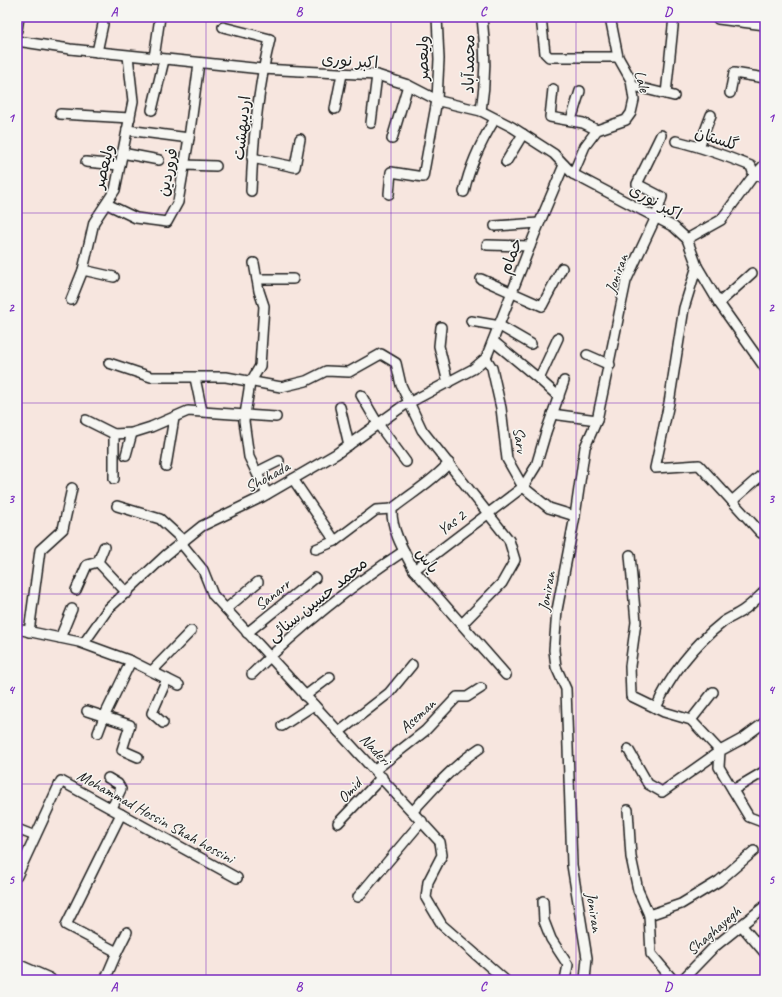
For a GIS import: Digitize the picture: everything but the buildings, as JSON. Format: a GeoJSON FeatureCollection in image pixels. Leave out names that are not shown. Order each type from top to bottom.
{"type":"FeatureCollection","features":[{"type":"Feature","properties":{"kind":"main road"},"geometry":{"type":"LineString","coordinates":[[17,966],[49,980]]}},
{"type":"Feature","properties":{"kind":"street"},"geometry":{"type":"LineString","coordinates":[[17,30],[20,17]]}},
{"type":"Feature","properties":{"kind":"street"},"geometry":{"type":"LineString","coordinates":[[152,110],[159,59],[160,17]]}},
{"type":"Feature","properties":{"kind":"street","name":"ولیعصر"},"geometry":{"type":"LineString","coordinates":[[389,194],[391,172],[423,177],[437,100],[439,59],[437,17]]}},
{"type":"Feature","properties":{"kind":"street","name":"محمدآباد"},"geometry":{"type":"LineString","coordinates":[[480,111],[485,84],[485,39],[482,17]]}},
{"type":"Feature","properties":{"kind":"street"},"geometry":{"type":"LineString","coordinates":[[541,17],[544,53],[550,57],[618,57]]}},
{"type":"Feature","properties":{"kind":"street","name":"Lale"},"geometry":{"type":"LineString","coordinates":[[598,130],[626,120],[631,113],[634,100],[633,86],[618,57],[610,17]]}},
{"type":"Feature","properties":{"kind":"street"},"geometry":{"type":"LineString","coordinates":[[633,86],[670,95],[674,17]]}},
{"type":"Feature","properties":{"kind":"street"},"geometry":{"type":"LineString","coordinates":[[718,19],[765,26]]}},
{"type":"Feature","properties":{"kind":"street"},"geometry":{"type":"LineString","coordinates":[[97,52],[103,24]]}},
{"type":"Feature","properties":{"kind":"street","name":"اردیبهشت"},"geometry":{"type":"LineString","coordinates":[[223,27],[270,39],[262,69],[252,158],[251,191]]}},
{"type":"Feature","properties":{"kind":"street","name":"اکبر نوری"},"geometry":{"type":"LineString","coordinates":[[17,41],[128,56],[262,69],[377,75],[408,85],[437,100],[480,111],[523,134],[554,154],[573,174],[674,227],[687,239],[697,266],[719,303],[765,368]]}},
{"type":"Feature","properties":{"kind":"street","name":"ولیعصر"},"geometry":{"type":"LineString","coordinates":[[71,300],[84,270],[94,222],[114,190],[133,101],[128,56]]}},
{"type":"Feature","properties":{"kind":"street","name":"فروردین"},"geometry":{"type":"LineString","coordinates":[[106,204],[136,218],[167,222],[178,202],[189,138],[199,63]]}},
{"type":"Feature","properties":{"kind":"street"},"geometry":{"type":"LineString","coordinates":[[730,93],[734,73],[765,78]]}},
{"type":"Feature","properties":{"kind":"street"},"geometry":{"type":"LineString","coordinates":[[336,109],[342,74]]}},
{"type":"Feature","properties":{"kind":"street"},"geometry":{"type":"LineString","coordinates":[[371,123],[377,75]]}},
{"type":"Feature","properties":{"kind":"street"},"geometry":{"type":"LineString","coordinates":[[392,139],[408,85]]}},
{"type":"Feature","properties":{"kind":"street"},"geometry":{"type":"LineString","coordinates":[[553,89],[550,117],[583,123],[598,130],[585,146],[573,174]]}},
{"type":"Feature","properties":{"kind":"street"},"geometry":{"type":"LineString","coordinates":[[571,120],[580,91]]}},
{"type":"Feature","properties":{"kind":"street"},"geometry":{"type":"LineString","coordinates":[[60,114],[130,118]]}},
{"type":"Feature","properties":{"kind":"street"},"geometry":{"type":"LineString","coordinates":[[699,147],[711,115]]}},
{"type":"Feature","properties":{"kind":"street"},"geometry":{"type":"LineString","coordinates":[[464,192],[469,169],[482,141],[495,119]]}},
{"type":"Feature","properties":{"kind":"street"},"geometry":{"type":"LineString","coordinates":[[127,130],[189,138]]}},
{"type":"Feature","properties":{"kind":"street"},"geometry":{"type":"LineString","coordinates":[[506,162],[523,134]]}},
{"type":"Feature","properties":{"kind":"street","name":"Joniran"},"geometry":{"type":"LineString","coordinates":[[585,980],[586,958],[572,865],[566,689],[556,668],[554,650],[557,610],[576,516],[585,446],[597,420],[610,365],[626,281],[656,217],[662,197],[637,184],[661,135]]}},
{"type":"Feature","properties":{"kind":"street"},"geometry":{"type":"LineString","coordinates":[[252,158],[295,167],[300,139]]}},
{"type":"Feature","properties":{"kind":"street","name":"گلستان"},"geometry":{"type":"LineString","coordinates":[[676,141],[699,147],[751,166],[754,175],[765,178]]}},
{"type":"Feature","properties":{"kind":"street"},"geometry":{"type":"LineString","coordinates":[[122,153],[159,160]]}},
{"type":"Feature","properties":{"kind":"street"},"geometry":{"type":"LineString","coordinates":[[86,162],[119,165]]}},
{"type":"Feature","properties":{"kind":"street","name":"اکبر نوری"},"geometry":{"type":"LineString","coordinates":[[687,239],[721,220],[754,175],[765,164]]}},
{"type":"Feature","properties":{"kind":"street"},"geometry":{"type":"LineString","coordinates":[[184,165],[216,166]]}},
{"type":"Feature","properties":{"kind":"street","name":"حمام"},"geometry":{"type":"LineString","coordinates":[[486,358],[500,326],[539,223],[564,165]]}},
{"type":"Feature","properties":{"kind":"street"},"geometry":{"type":"LineString","coordinates":[[495,226],[539,223]]}},
{"type":"Feature","properties":{"kind":"street"},"geometry":{"type":"LineString","coordinates":[[487,245],[530,246]]}},
{"type":"Feature","properties":{"kind":"street"},"geometry":{"type":"LineString","coordinates":[[254,263],[264,306],[260,366],[250,383],[244,415],[249,456],[267,494]]}},
{"type":"Feature","properties":{"kind":"street"},"geometry":{"type":"LineString","coordinates":[[697,266],[684,308],[669,403],[655,468],[699,465],[761,533]]}},
{"type":"Feature","properties":{"kind":"street"},"geometry":{"type":"LineString","coordinates":[[481,279],[542,306],[562,268]]}},
{"type":"Feature","properties":{"kind":"street"},"geometry":{"type":"LineString","coordinates":[[84,270],[114,277]]}},
{"type":"Feature","properties":{"kind":"street"},"geometry":{"type":"LineString","coordinates":[[719,303],[752,273]]}},
{"type":"Feature","properties":{"kind":"street"},"geometry":{"type":"LineString","coordinates":[[257,279],[293,279]]}},
{"type":"Feature","properties":{"kind":"street"},"geometry":{"type":"LineString","coordinates":[[471,321],[500,326],[531,344]]}},
{"type":"Feature","properties":{"kind":"street"},"geometry":{"type":"LineString","coordinates":[[441,327],[439,346],[448,382]]}},
{"type":"Feature","properties":{"kind":"street"},"geometry":{"type":"LineString","coordinates":[[539,379],[558,338]]}},
{"type":"Feature","properties":{"kind":"street"},"geometry":{"type":"LineString","coordinates":[[493,341],[559,397]]}},
{"type":"Feature","properties":{"kind":"street"},"geometry":{"type":"LineString","coordinates":[[109,363],[151,377],[226,378],[281,387],[306,381],[326,371],[349,372],[381,354],[396,363],[401,385],[422,430],[509,540],[515,560],[502,583],[462,624]]}},
{"type":"Feature","properties":{"kind":"street"},"geometry":{"type":"LineString","coordinates":[[587,355],[610,365]]}},
{"type":"Feature","properties":{"kind":"street","name":"Shohada"},"geometry":{"type":"LineString","coordinates":[[84,643],[108,610],[202,526],[267,494],[293,479],[349,445],[409,403],[473,369],[486,358]]}},
{"type":"Feature","properties":{"kind":"street","name":"Sarv"},"geometry":{"type":"LineString","coordinates":[[486,358],[492,368],[501,408],[507,459],[523,487],[549,508],[576,516]]}},
{"type":"Feature","properties":{"kind":"street"},"geometry":{"type":"LineString","coordinates":[[195,378],[202,411]]}},
{"type":"Feature","properties":{"kind":"street"},"geometry":{"type":"LineString","coordinates":[[523,487],[536,466],[564,381]]}},
{"type":"Feature","properties":{"kind":"street"},"geometry":{"type":"LineString","coordinates":[[361,395],[378,424],[406,462]]}},
{"type":"Feature","properties":{"kind":"street"},"geometry":{"type":"LineString","coordinates":[[340,407],[349,445]]}},
{"type":"Feature","properties":{"kind":"street"},"geometry":{"type":"LineString","coordinates":[[86,420],[114,434],[132,433],[174,418],[188,411],[276,417]]}},
{"type":"Feature","properties":{"kind":"street"},"geometry":{"type":"LineString","coordinates":[[552,414],[597,420]]}},
{"type":"Feature","properties":{"kind":"street"},"geometry":{"type":"LineString","coordinates":[[166,466],[174,418]]}},
{"type":"Feature","properties":{"kind":"street"},"geometry":{"type":"LineString","coordinates":[[126,455],[132,433]]}},
{"type":"Feature","properties":{"kind":"street"},"geometry":{"type":"LineString","coordinates":[[114,434],[114,479]]}},
{"type":"Feature","properties":{"kind":"street"},"geometry":{"type":"LineString","coordinates":[[256,472],[279,461]]}},
{"type":"Feature","properties":{"kind":"street"},"geometry":{"type":"LineString","coordinates":[[316,549],[335,541],[376,510],[392,509],[418,488],[438,475],[449,463]]}},
{"type":"Feature","properties":{"kind":"street"},"geometry":{"type":"LineString","coordinates":[[732,501],[765,472]]}},
{"type":"Feature","properties":{"kind":"street"},"geometry":{"type":"LineString","coordinates":[[293,479],[335,541]]}},
{"type":"Feature","properties":{"kind":"street","name":"Yas 2"},"geometry":{"type":"LineString","coordinates":[[414,570],[523,487]]}},
{"type":"Feature","properties":{"kind":"street"},"geometry":{"type":"LineString","coordinates":[[29,632],[40,550],[63,529],[72,488]]}},
{"type":"Feature","properties":{"kind":"street","name":"Naderi"},"geometry":{"type":"LineString","coordinates":[[117,506],[160,519],[183,542],[203,570],[213,595],[305,696],[382,777],[440,842],[442,856],[428,882],[426,898],[442,925],[505,980]]}},
{"type":"Feature","properties":{"kind":"street","name":"یاس"},"geometry":{"type":"LineString","coordinates":[[392,509],[392,520],[404,551],[414,570],[506,675]]}},
{"type":"Feature","properties":{"kind":"street"},"geometry":{"type":"LineString","coordinates":[[98,562],[104,547]]}},
{"type":"Feature","properties":{"kind":"street","name":"محمد حسین سنائی"},"geometry":{"type":"LineString","coordinates":[[252,674],[309,620],[379,567],[404,551]]}},
{"type":"Feature","properties":{"kind":"street"},"geometry":{"type":"LineString","coordinates":[[630,555],[636,622],[630,666],[631,696],[664,712],[691,720],[720,752],[719,767],[749,817],[765,823]]}},
{"type":"Feature","properties":{"kind":"street"},"geometry":{"type":"LineString","coordinates":[[98,562],[127,593]]}},
{"type":"Feature","properties":{"kind":"street"},"geometry":{"type":"LineString","coordinates":[[76,590],[87,565],[98,562]]}},
{"type":"Feature","properties":{"kind":"street","name":"Sanarr"},"geometry":{"type":"LineString","coordinates":[[247,633],[315,578]]}},
{"type":"Feature","properties":{"kind":"street"},"geometry":{"type":"LineString","coordinates":[[226,609],[258,582]]}},
{"type":"Feature","properties":{"kind":"street"},"geometry":{"type":"LineString","coordinates":[[656,708],[666,684],[684,659],[705,637],[725,620],[743,611],[765,591]]}},
{"type":"Feature","properties":{"kind":"street"},"geometry":{"type":"LineString","coordinates":[[60,638],[72,609]]}},
{"type":"Feature","properties":{"kind":"street"},"geometry":{"type":"LineString","coordinates":[[17,629],[84,643],[130,661],[178,685]]}},
{"type":"Feature","properties":{"kind":"street"},"geometry":{"type":"LineString","coordinates":[[152,671],[191,631]]}},
{"type":"Feature","properties":{"kind":"street"},"geometry":{"type":"LineString","coordinates":[[98,733],[130,661]]}},
{"type":"Feature","properties":{"kind":"street"},"geometry":{"type":"LineString","coordinates":[[339,732],[389,693],[412,665]]}},
{"type":"Feature","properties":{"kind":"street"},"geometry":{"type":"LineString","coordinates":[[305,696],[330,677]]}},
{"type":"Feature","properties":{"kind":"street"},"geometry":{"type":"LineString","coordinates":[[162,723],[152,713],[167,679]]}},
{"type":"Feature","properties":{"kind":"street","name":"Aseman"},"geometry":{"type":"LineString","coordinates":[[375,770],[425,731],[457,697],[468,698],[481,688]]}},
{"type":"Feature","properties":{"kind":"street"},"geometry":{"type":"LineString","coordinates":[[691,720],[713,692]]}},
{"type":"Feature","properties":{"kind":"street"},"geometry":{"type":"LineString","coordinates":[[282,726],[314,705]]}},
{"type":"Feature","properties":{"kind":"street"},"geometry":{"type":"LineString","coordinates":[[87,711],[130,725],[122,750],[138,757]]}},
{"type":"Feature","properties":{"kind":"street"},"geometry":{"type":"LineString","coordinates":[[628,749],[648,784],[662,792],[765,722]]}},
{"type":"Feature","properties":{"kind":"street"},"geometry":{"type":"LineString","coordinates":[[412,811],[443,779],[469,755],[480,748]]}},
{"type":"Feature","properties":{"kind":"street"},"geometry":{"type":"LineString","coordinates":[[733,790],[765,771]]}},
{"type":"Feature","properties":{"kind":"street","name":"Omid"},"geometry":{"type":"LineString","coordinates":[[338,823],[382,777]]}},
{"type":"Feature","properties":{"kind":"street"},"geometry":{"type":"LineString","coordinates":[[108,778],[118,784],[121,788],[112,808]]}},
{"type":"Feature","properties":{"kind":"street","name":"Mohammad Hossin Shah hossini"},"geometry":{"type":"LineString","coordinates":[[35,836],[61,781],[237,878]]}},
{"type":"Feature","properties":{"kind":"street"},"geometry":{"type":"LineString","coordinates":[[628,810],[631,857],[638,890],[649,915],[651,954],[674,980]]}},
{"type":"Feature","properties":{"kind":"street"},"geometry":{"type":"LineString","coordinates":[[117,952],[66,926],[121,814]]}},
{"type":"Feature","properties":{"kind":"street"},"geometry":{"type":"LineString","coordinates":[[358,896],[422,821]]}},
{"type":"Feature","properties":{"kind":"street"},"geometry":{"type":"LineString","coordinates":[[17,829],[35,836],[17,876]]}},
{"type":"Feature","properties":{"kind":"street"},"geometry":{"type":"LineString","coordinates":[[649,915],[680,904],[719,880],[754,851]]}},
{"type":"Feature","properties":{"kind":"street"},"geometry":{"type":"LineString","coordinates":[[543,900],[544,921],[551,938],[568,965],[565,980]]}},
{"type":"Feature","properties":{"kind":"street","name":"Shaghayegh"},"geometry":{"type":"LineString","coordinates":[[682,980],[713,948],[765,906]]}},
{"type":"Feature","properties":{"kind":"street"},"geometry":{"type":"LineString","coordinates":[[741,925],[765,953]]}},
{"type":"Feature","properties":{"kind":"street"},"geometry":{"type":"LineString","coordinates":[[105,980],[127,932]]}}]}
